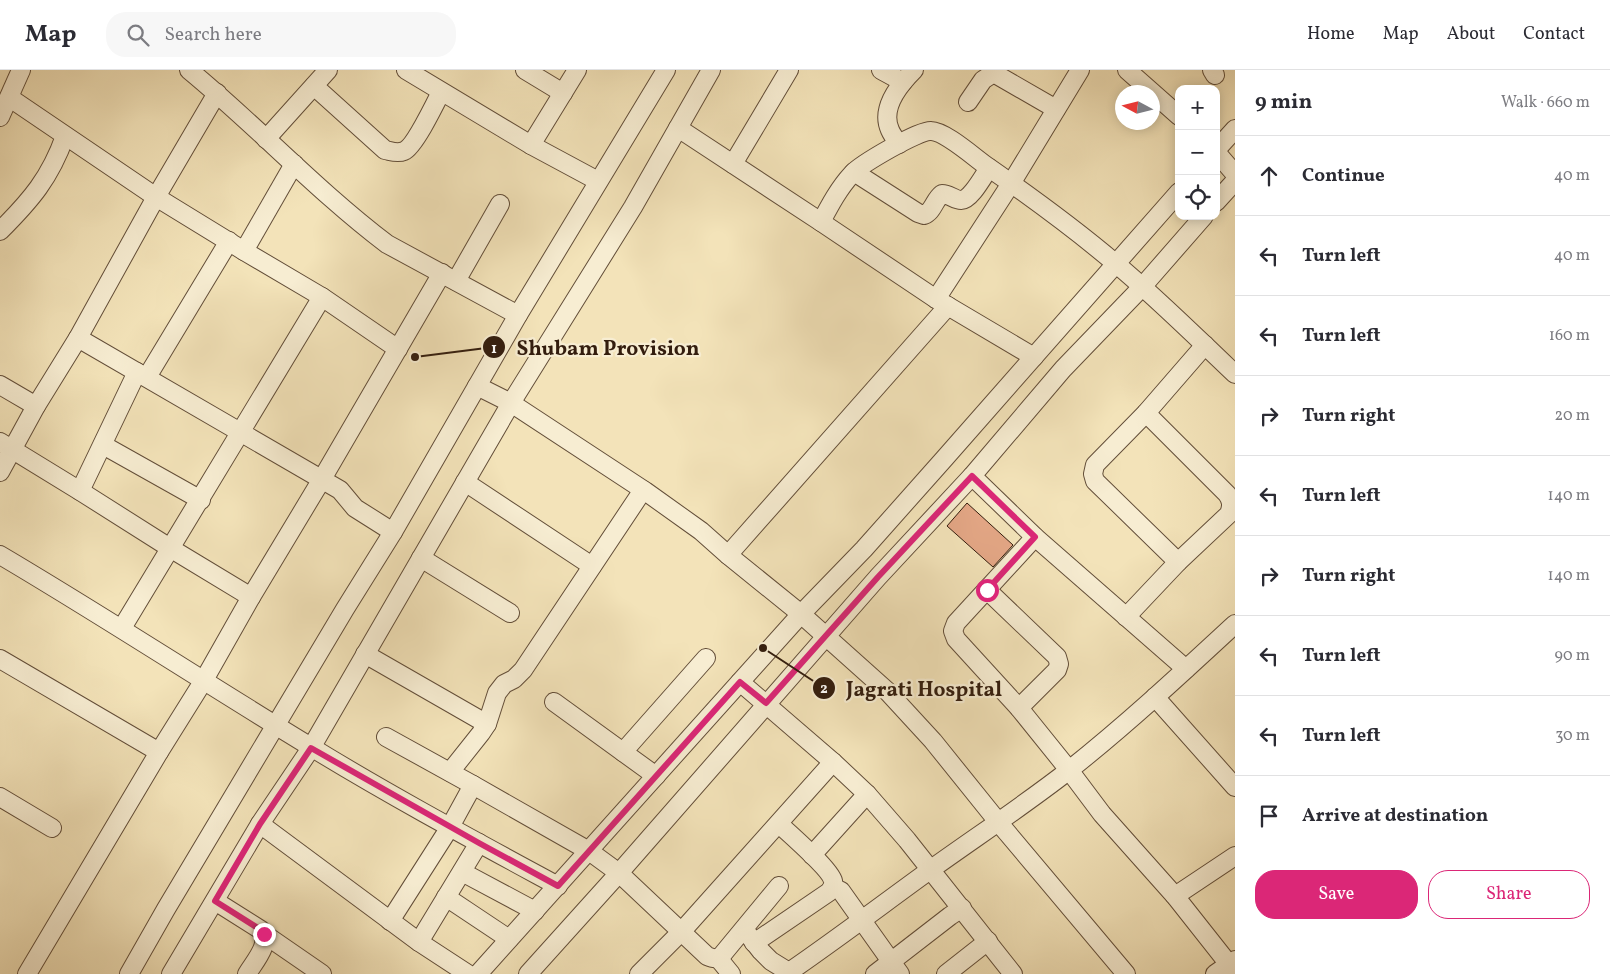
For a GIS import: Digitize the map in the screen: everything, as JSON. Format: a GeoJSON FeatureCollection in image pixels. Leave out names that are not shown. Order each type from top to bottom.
{"type":"FeatureCollection","features":[{"type":"Feature","properties":{"kind":"street"},"geometry":{"type":"LineString","coordinates":[[0,117],[21,70]]}},
{"type":"Feature","properties":{"kind":"street"},"geometry":{"type":"LineString","coordinates":[[189,70],[266,140],[387,244],[518,315]]}},
{"type":"Feature","properties":{"kind":"street"},"geometry":{"type":"LineString","coordinates":[[266,140],[328,70]]}},
{"type":"Feature","properties":{"kind":"street"},"geometry":{"type":"LineString","coordinates":[[407,70],[531,145],[598,182]]}},
{"type":"Feature","properties":{"kind":"street"},"geometry":{"type":"LineString","coordinates":[[525,70],[563,93]]}},
{"type":"Feature","properties":{"kind":"street"},"geometry":{"type":"LineString","coordinates":[[531,145],[577,70]]}},
{"type":"Feature","properties":{"kind":"street"},"geometry":{"type":"LineString","coordinates":[[129,974],[166,909],[393,532],[518,315],[666,70]]}},
{"type":"Feature","properties":{"kind":"street"},"geometry":{"type":"LineString","coordinates":[[171,974],[260,824],[311,748],[511,403],[633,207],[711,70]]}},
{"type":"Feature","properties":{"kind":"street"},"geometry":{"type":"LineString","coordinates":[[733,164],[789,70]]}},
{"type":"Feature","properties":{"kind":"street"},"geometry":{"type":"LineString","coordinates":[[881,70],[908,76],[888,108],[887,119],[890,131],[899,144]]}},
{"type":"Feature","properties":{"kind":"street"},"geometry":{"type":"LineString","coordinates":[[728,555],[942,303],[1080,70]]}},
{"type":"Feature","properties":{"kind":"street"},"geometry":{"type":"LineString","coordinates":[[1128,70],[1175,112]]}},
{"type":"Feature","properties":{"kind":"street"},"geometry":{"type":"LineString","coordinates":[[968,102],[986,76],[992,74],[997,75],[1056,110]]}},
{"type":"Feature","properties":{"kind":"street"},"geometry":{"type":"LineString","coordinates":[[314,86],[384,150],[396,153],[405,151],[412,144],[441,92]]}},
{"type":"Feature","properties":{"kind":"street"},"geometry":{"type":"LineString","coordinates":[[0,472],[6,446],[36,406],[78,338],[156,196],[216,93]]}},
{"type":"Feature","properties":{"kind":"street"},"geometry":{"type":"LineString","coordinates":[[10,98],[156,196],[322,297],[398,349]]}},
{"type":"Feature","properties":{"kind":"street"},"geometry":{"type":"LineString","coordinates":[[678,128],[942,303],[1034,357]]}},
{"type":"Feature","properties":{"kind":"street"},"geometry":{"type":"LineString","coordinates":[[1220,146],[1235,129]]}},
{"type":"Feature","properties":{"kind":"street"},"geometry":{"type":"LineString","coordinates":[[821,222],[840,187],[854,172],[920,132],[932,130],[942,134],[1012,182],[1116,263],[1235,374]]}},
{"type":"Feature","properties":{"kind":"street"},"geometry":{"type":"LineString","coordinates":[[0,231],[47,177],[58,157],[65,136]]}},
{"type":"Feature","properties":{"kind":"street"},"geometry":{"type":"LineString","coordinates":[[1220,156],[1235,174]]}},
{"type":"Feature","properties":{"kind":"street"},"geometry":{"type":"LineString","coordinates":[[244,251],[294,164]]}},
{"type":"Feature","properties":{"kind":"street"},"geometry":{"type":"LineString","coordinates":[[854,172],[924,215],[928,213],[942,194],[947,194],[960,200],[969,197],[989,168]]}},
{"type":"Feature","properties":{"kind":"street"},"geometry":{"type":"LineString","coordinates":[[1220,198],[1235,181]]}},
{"type":"Feature","properties":{"kind":"street"},"geometry":{"type":"LineString","coordinates":[[478,974],[801,614],[864,549],[1175,197]]}},
{"type":"Feature","properties":{"kind":"street"},"geometry":{"type":"LineString","coordinates":[[27,974],[204,680],[251,596],[398,349],[500,204]]}},
{"type":"Feature","properties":{"kind":"street"},"geometry":{"type":"LineString","coordinates":[[528,974],[619,873],[766,703],[972,476],[1063,370],[1142,287],[1201,220]]}},
{"type":"Feature","properties":{"kind":"street"},"geometry":{"type":"LineString","coordinates":[[80,491],[142,374],[229,241]]}},
{"type":"Feature","properties":{"kind":"street"},"geometry":{"type":"LineString","coordinates":[[122,628],[322,297]]}},
{"type":"Feature","properties":{"kind":"street"},"geometry":{"type":"LineString","coordinates":[[78,338],[340,490],[355,508],[393,532]]}},
{"type":"Feature","properties":{"kind":"street"},"geometry":{"type":"LineString","coordinates":[[1178,562],[1095,481],[1093,474],[1095,465],[1146,413],[1205,345]]}},
{"type":"Feature","properties":{"kind":"street"},"geometry":{"type":"LineString","coordinates":[[0,385],[36,406]]}},
{"type":"Feature","properties":{"kind":"street"},"geometry":{"type":"LineString","coordinates":[[477,386],[511,403],[643,490],[701,531],[801,614],[887,691],[933,741],[1126,974]]}},
{"type":"Feature","properties":{"kind":"street"},"geometry":{"type":"LineString","coordinates":[[1126,616],[1178,562],[1229,514],[1232,507],[1231,500],[1227,494],[1146,413]]}},
{"type":"Feature","properties":{"kind":"street"},"geometry":{"type":"LineString","coordinates":[[103,445],[201,500]]}},
{"type":"Feature","properties":{"kind":"street"},"geometry":{"type":"LineString","coordinates":[[6,446],[251,596]]}},
{"type":"Feature","properties":{"kind":"street"},"geometry":{"type":"LineString","coordinates":[[972,476],[1035,537],[1186,669]]}},
{"type":"Feature","properties":{"kind":"street"},"geometry":{"type":"LineString","coordinates":[[465,482],[592,566]]}},
{"type":"Feature","properties":{"kind":"street"},"geometry":{"type":"LineString","coordinates":[[450,772],[487,724],[497,693],[504,684],[514,679],[523,670],[643,490]]}},
{"type":"Feature","properties":{"kind":"street"},"geometry":{"type":"LineString","coordinates":[[1035,537],[956,623],[953,630],[956,638],[1019,708],[1102,814],[1174,896],[1228,967]]}},
{"type":"Feature","properties":{"kind":"street"},"geometry":{"type":"LineString","coordinates":[[0,555],[122,628],[311,748],[558,886]]}},
{"type":"Feature","properties":{"kind":"street"},"geometry":{"type":"LineString","coordinates":[[421,558],[510,613]]}},
{"type":"Feature","properties":{"kind":"street"},"geometry":{"type":"LineString","coordinates":[[987,590],[1057,657],[1057,670],[1019,708]]}},
{"type":"Feature","properties":{"kind":"street"},"geometry":{"type":"LineString","coordinates":[[749,936],[771,961],[791,973],[930,870],[999,823],[1069,770],[1155,698],[1235,624]]}},
{"type":"Feature","properties":{"kind":"street"},"geometry":{"type":"LineString","coordinates":[[365,654],[487,724]]}},
{"type":"Feature","properties":{"kind":"street"},"geometry":{"type":"LineString","coordinates":[[623,752],[706,658]]}},
{"type":"Feature","properties":{"kind":"street"},"geometry":{"type":"LineString","coordinates":[[0,659],[159,752]]}},
{"type":"Feature","properties":{"kind":"street"},"geometry":{"type":"LineString","coordinates":[[740,682],[834,762],[867,794],[1014,974]]}},
{"type":"Feature","properties":{"kind":"street"},"geometry":{"type":"LineString","coordinates":[[1155,698],[1235,787]]}},
{"type":"Feature","properties":{"kind":"street"},"geometry":{"type":"LineString","coordinates":[[554,702],[656,776]]}},
{"type":"Feature","properties":{"kind":"street"},"geometry":{"type":"LineString","coordinates":[[386,737],[589,851],[619,873],[720,967],[749,936],[778,886]]}},
{"type":"Feature","properties":{"kind":"street"},"geometry":{"type":"LineString","coordinates":[[639,974],[682,931],[834,762]]}},
{"type":"Feature","properties":{"kind":"street"},"geometry":{"type":"LineString","coordinates":[[390,921],[450,827],[472,784]]}},
{"type":"Feature","properties":{"kind":"street"},"geometry":{"type":"LineString","coordinates":[[812,855],[867,794]]}},
{"type":"Feature","properties":{"kind":"street"},"geometry":{"type":"LineString","coordinates":[[0,797],[52,828]]}},
{"type":"Feature","properties":{"kind":"street"},"geometry":{"type":"LineString","coordinates":[[260,824],[419,942],[468,974]]}},
{"type":"Feature","properties":{"kind":"street"},"geometry":{"type":"LineString","coordinates":[[749,936],[829,892],[833,887],[834,882],[831,876],[779,824]]}},
{"type":"Feature","properties":{"kind":"street"},"geometry":{"type":"LineString","coordinates":[[419,942],[479,843]]}},
{"type":"Feature","properties":{"kind":"street"},"geometry":{"type":"LineString","coordinates":[[1174,896],[1235,856]]}},
{"type":"Feature","properties":{"kind":"street"},"geometry":{"type":"LineString","coordinates":[[462,872],[535,911]]}},
{"type":"Feature","properties":{"kind":"street"},"geometry":{"type":"LineString","coordinates":[[833,887],[842,891],[896,968]]}},
{"type":"Feature","properties":{"kind":"street"},"geometry":{"type":"LineString","coordinates":[[446,897],[509,939]]}},
{"type":"Feature","properties":{"kind":"street"},"geometry":{"type":"LineString","coordinates":[[215,901],[261,930],[322,974]]}},
{"type":"Feature","properties":{"kind":"street"},"geometry":{"type":"LineString","coordinates":[[875,974],[896,968],[950,916],[962,908]]}},
{"type":"Feature","properties":{"kind":"street"},"geometry":{"type":"LineString","coordinates":[[247,974],[264,945],[266,939],[264,934]]}},
{"type":"Feature","properties":{"kind":"street"},"geometry":{"type":"LineString","coordinates":[[946,974],[988,941]]}},
{"type":"Feature","properties":{"kind":"building"},"geometry":{"type":"Polygon","coordinates":[[[967,503],[1013,545],[993,567],[947,526],[967,503]]]}},
{"type":"Feature","properties":{"kind":"place","name":"Shubam Provision"},"geometry":{"type":"Point","coordinates":[415,357]}},
{"type":"Feature","properties":{"kind":"place","name":"Jagrati Hospital"},"geometry":{"type":"Point","coordinates":[763,648]}},
{"type":"Feature","properties":{"kind":"route"},"geometry":{"type":"LineString","coordinates":[[264,934],[261,930],[215,901],[260,824],[311,748],[558,886],[740,682],[766,703],[878,577],[972,476],[1035,537],[987,590]]}}]}
